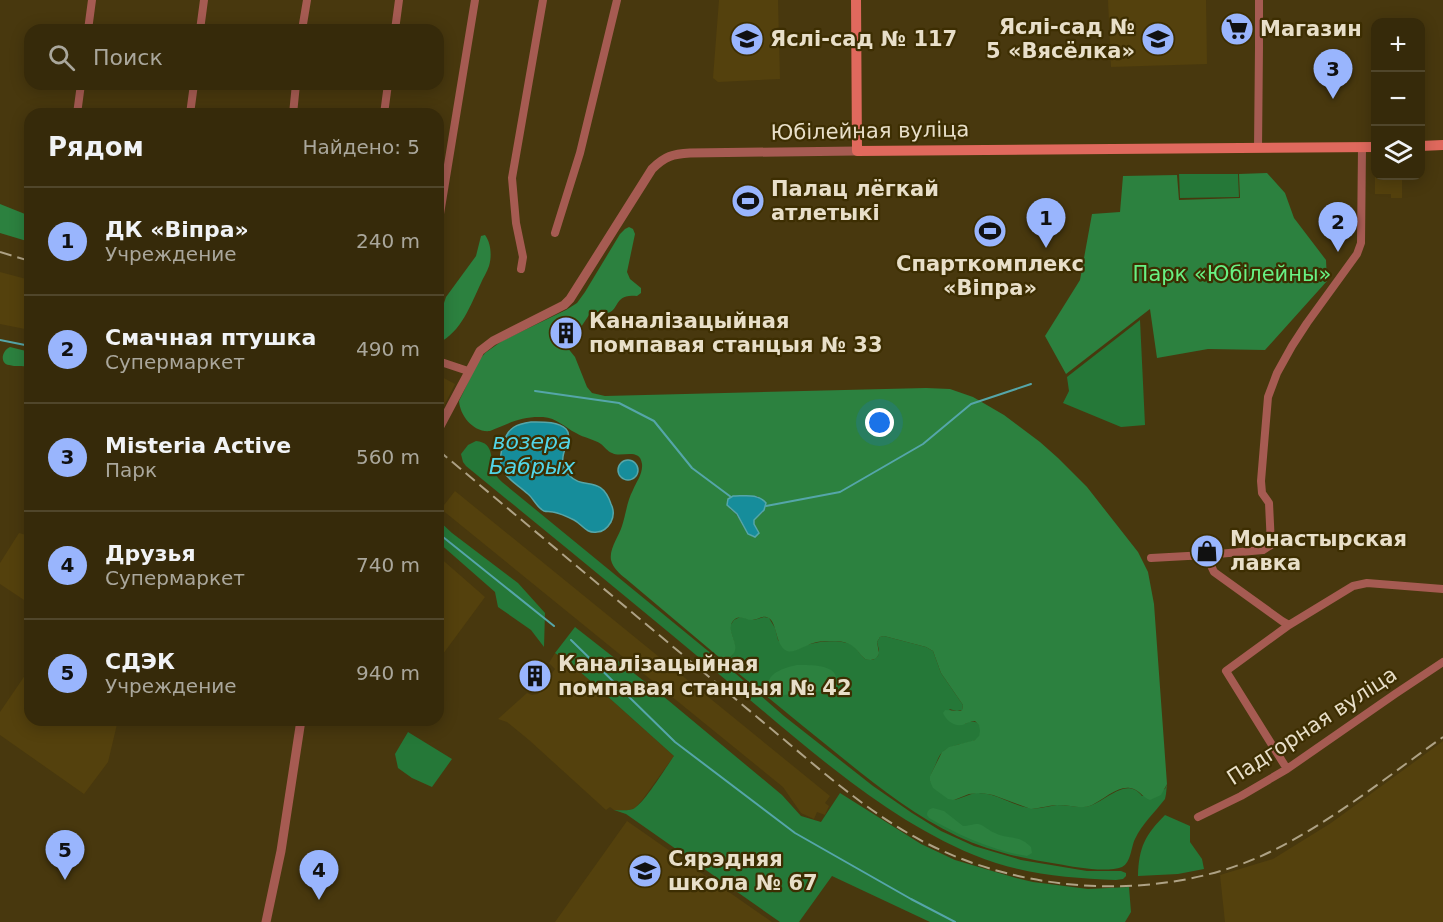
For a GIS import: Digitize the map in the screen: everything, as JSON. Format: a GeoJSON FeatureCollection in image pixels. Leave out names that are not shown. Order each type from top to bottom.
{"type":"FeatureCollection","features":[{"type":"Feature","properties":{"kind":"main road"},"geometry":{"type":"LineString","coordinates":[[856,0],[857,151]]}},
{"type":"Feature","properties":{"kind":"main road"},"geometry":{"type":"LineString","coordinates":[[1425,146],[1443,145]]}},
{"type":"Feature","properties":{"kind":"main road","name":"Юбілейная вуліца"},"geometry":{"type":"LineString","coordinates":[[857,151],[1371,147]]}},
{"type":"Feature","properties":{"kind":"street"},"geometry":{"type":"LineString","coordinates":[[89,24],[92,0]]}},
{"type":"Feature","properties":{"kind":"street"},"geometry":{"type":"LineString","coordinates":[[202,24],[204,0]]}},
{"type":"Feature","properties":{"kind":"street"},"geometry":{"type":"LineString","coordinates":[[303,24],[306,0]]}},
{"type":"Feature","properties":{"kind":"street"},"geometry":{"type":"LineString","coordinates":[[396,24],[399,0]]}},
{"type":"Feature","properties":{"kind":"street"},"geometry":{"type":"LineString","coordinates":[[444,189],[475,0]]}},
{"type":"Feature","properties":{"kind":"street"},"geometry":{"type":"LineString","coordinates":[[521,269],[524,256],[516,223],[512,178],[543,0]]}},
{"type":"Feature","properties":{"kind":"street"},"geometry":{"type":"LineString","coordinates":[[555,233],[580,153],[617,0]]}},
{"type":"Feature","properties":{"kind":"street"},"geometry":{"type":"LineString","coordinates":[[1257,148],[1259,0]]}},
{"type":"Feature","properties":{"kind":"street"},"geometry":{"type":"LineString","coordinates":[[78,108],[80,90]]}},
{"type":"Feature","properties":{"kind":"street"},"geometry":{"type":"LineString","coordinates":[[191,108],[193,90]]}},
{"type":"Feature","properties":{"kind":"street"},"geometry":{"type":"LineString","coordinates":[[294,108],[295,90]]}},
{"type":"Feature","properties":{"kind":"street"},"geometry":{"type":"LineString","coordinates":[[385,108],[387,90]]}},
{"type":"Feature","properties":{"kind":"street"},"geometry":{"type":"LineString","coordinates":[[1151,558],[1263,550],[1271,545],[1269,503],[1262,493],[1261,481],[1268,397],[1277,373],[1292,346],[1357,254],[1361,243],[1362,147]]}},
{"type":"Feature","properties":{"kind":"street","name":"Юбілейная вуліца"},"geometry":{"type":"LineString","coordinates":[[444,418],[480,351],[488,344],[570,300],[652,169],[660,161],[678,153],[857,151]]}},
{"type":"Feature","properties":{"kind":"street"},"geometry":{"type":"LineString","coordinates":[[444,363],[468,371]]}},
{"type":"Feature","properties":{"kind":"street"},"geometry":{"type":"LineString","coordinates":[[1206,555],[1214,572],[1289,625]]}},
{"type":"Feature","properties":{"kind":"street"},"geometry":{"type":"LineString","coordinates":[[1287,769],[1226,671],[1289,625],[1353,586],[1367,583],[1443,589]]}},
{"type":"Feature","properties":{"kind":"street","name":"Падгорная вуліца"},"geometry":{"type":"LineString","coordinates":[[1197,817],[1241,796],[1287,769],[1443,662]]}},
{"type":"Feature","properties":{"kind":"street"},"geometry":{"type":"LineString","coordinates":[[266,922],[281,851],[301,726]]}},
{"type":"Feature","properties":{"kind":"shaded area","name":"Яслі-сад № 117"},"geometry":{"type":"Polygon","coordinates":[[[719,0],[778,0],[780,79],[718,82],[713,78],[719,0]]]}},
{"type":"Feature","properties":{"kind":"shaded area","name":"Яслі-сад № 5 «Вясёлка»"},"geometry":{"type":"Polygon","coordinates":[[[1108,0],[1206,0],[1207,64],[1111,67],[1108,0]]]}},
{"type":"Feature","properties":{"kind":"shaded area"},"geometry":{"type":"Polygon","coordinates":[[[1375,180],[1402,180],[1402,198],[1391,198],[1391,194],[1375,194],[1375,180]]]}},
{"type":"Feature","properties":{"kind":"shaded area"},"geometry":{"type":"Polygon","coordinates":[[[0,272],[24,278],[24,329],[0,324],[0,272]]]}},
{"type":"Feature","properties":{"kind":"shaded area"},"geometry":{"type":"Polygon","coordinates":[[[444,378],[455,384],[444,406],[444,378]]]}},
{"type":"Feature","properties":{"kind":"shaded area"},"geometry":{"type":"Polygon","coordinates":[[[455,491],[830,796],[825,803],[829,806],[825,815],[817,812],[814,819],[801,813],[783,787],[444,511],[444,505],[455,491]]]}},
{"type":"Feature","properties":{"kind":"shaded area"},"geometry":{"type":"Polygon","coordinates":[[[19,533],[24,534],[24,600],[0,584],[0,563],[19,533]]]}},
{"type":"Feature","properties":{"kind":"shaded area"},"geometry":{"type":"Polygon","coordinates":[[[444,561],[485,597],[444,653],[444,561]]]}},
{"type":"Feature","properties":{"kind":"shaded area"},"geometry":{"type":"Polygon","coordinates":[[[555,653],[577,669],[674,756],[635,808],[614,810],[610,807],[606,810],[529,740],[507,722],[498,719],[527,693],[538,694],[555,669],[549,663],[555,653]]]}},
{"type":"Feature","properties":{"kind":"shaded area"},"geometry":{"type":"Polygon","coordinates":[[[24,677],[24,726],[117,726],[108,762],[84,794],[0,735],[0,712],[24,677]]]}},
{"type":"Feature","properties":{"kind":"shaded area"},"geometry":{"type":"Polygon","coordinates":[[[1443,741],[1443,922],[1225,922],[1220,875],[1273,859],[1331,823],[1443,741]]]}},
{"type":"Feature","properties":{"kind":"shaded area","name":"Сярэдняя школа № 67"},"geometry":{"type":"Polygon","coordinates":[[[627,821],[772,922],[555,922],[627,821]]]}},
{"type":"Feature","properties":{"kind":"green space","name":"Парк «Юбілейны»"},"geometry":{"type":"Polygon","coordinates":[[[1267,173],[1285,193],[1294,218],[1326,260],[1327,281],[1265,350],[1208,349],[1157,358],[1150,309],[1066,374],[1045,336],[1080,280],[1092,214],[1120,212],[1123,176],[1177,175],[1179,200],[1240,198],[1239,174],[1267,173]]]}},
{"type":"Feature","properties":{"kind":"green space"},"geometry":{"type":"Polygon","coordinates":[[[1179,174],[1238,174],[1239,197],[1180,198],[1179,174]]]}},
{"type":"Feature","properties":{"kind":"green space"},"geometry":{"type":"Polygon","coordinates":[[[0,204],[24,214],[24,240],[0,233],[0,204]]]}},
{"type":"Feature","properties":{"kind":"green space"},"geometry":{"type":"Polygon","coordinates":[[[629,227],[633,229],[635,234],[627,272],[630,279],[641,288],[641,293],[637,296],[624,297],[611,312],[591,312],[581,327],[577,329],[566,327],[560,336],[575,357],[587,387],[592,393],[605,396],[950,389],[973,397],[1004,415],[1040,442],[1087,487],[1138,552],[1148,572],[1154,604],[1167,784],[1161,795],[1150,800],[1136,790],[1125,788],[1088,806],[1056,805],[1031,809],[981,793],[969,794],[954,800],[948,799],[933,788],[930,776],[942,752],[949,747],[975,740],[980,731],[975,721],[958,725],[944,716],[945,710],[960,711],[963,705],[941,673],[933,651],[884,636],[880,637],[877,642],[879,653],[876,659],[872,660],[865,659],[851,645],[838,641],[817,642],[790,652],[783,648],[770,619],[764,617],[752,620],[739,617],[731,623],[735,644],[733,655],[727,659],[720,658],[621,575],[612,563],[613,547],[641,471],[641,459],[638,456],[612,453],[598,442],[579,435],[548,418],[522,419],[490,431],[484,431],[473,426],[465,418],[459,401],[479,360],[502,341],[577,303],[625,229],[629,227]],[[733,496],[728,499],[730,509],[753,537],[758,530],[754,520],[763,512],[764,501],[757,496],[733,496]]]}},
{"type":"Feature","properties":{"kind":"green space"},"geometry":{"type":"Polygon","coordinates":[[[485,235],[489,242],[488,268],[469,309],[459,325],[444,339],[446,297],[476,256],[481,236],[485,235]]]}},
{"type":"Feature","properties":{"kind":"green space"},"geometry":{"type":"Polygon","coordinates":[[[1140,320],[1145,425],[1121,427],[1063,403],[1069,391],[1067,377],[1140,320]]]}},
{"type":"Feature","properties":{"kind":"green space"},"geometry":{"type":"Polygon","coordinates":[[[10,347],[24,350],[24,367],[12,366],[4,362],[3,354],[10,347]]]}},
{"type":"Feature","properties":{"kind":"green space"},"geometry":{"type":"Polygon","coordinates":[[[476,441],[487,445],[495,474],[502,482],[735,673],[784,716],[873,786],[912,813],[941,831],[974,846],[1021,860],[1087,871],[1121,871],[1126,873],[1126,876],[1116,880],[1080,878],[1009,867],[974,855],[940,839],[875,799],[814,753],[466,466],[461,454],[468,445],[476,441]]]}},
{"type":"Feature","properties":{"kind":"green space"},"geometry":{"type":"Polygon","coordinates":[[[444,526],[518,583],[545,613],[544,647],[531,630],[498,607],[495,592],[444,547],[444,526]]]}},
{"type":"Feature","properties":{"kind":"green space"},"geometry":{"type":"Polygon","coordinates":[[[740,617],[754,620],[769,618],[778,640],[789,651],[817,642],[842,642],[854,646],[865,659],[873,660],[878,656],[877,642],[880,637],[884,636],[933,651],[941,673],[963,705],[962,710],[949,709],[965,724],[976,722],[981,729],[976,740],[944,751],[939,756],[931,774],[930,781],[954,800],[983,793],[1032,808],[1057,805],[1084,807],[1128,788],[1142,796],[1165,789],[1167,784],[1165,799],[1138,834],[1125,865],[1115,869],[1090,869],[1032,860],[994,850],[957,836],[911,810],[882,789],[720,658],[730,658],[733,654],[735,646],[730,626],[740,617]]]}},
{"type":"Feature","properties":{"kind":"green space"},"geometry":{"type":"Polygon","coordinates":[[[575,627],[663,696],[782,795],[801,816],[821,822],[840,793],[921,844],[955,860],[1033,882],[1088,889],[1129,887],[1131,912],[1125,922],[930,922],[832,876],[799,922],[780,922],[626,814],[614,810],[631,810],[638,806],[674,756],[577,669],[555,653],[575,627]]]}},
{"type":"Feature","properties":{"kind":"green space"},"geometry":{"type":"Polygon","coordinates":[[[797,665],[830,669],[836,677],[836,684],[818,692],[773,694],[769,687],[771,677],[780,670],[797,665]]]}},
{"type":"Feature","properties":{"kind":"green space"},"geometry":{"type":"Polygon","coordinates":[[[408,732],[452,759],[432,787],[412,778],[398,768],[395,754],[408,732]]]}},
{"type":"Feature","properties":{"kind":"green space"},"geometry":{"type":"Polygon","coordinates":[[[933,808],[944,811],[963,826],[978,824],[1000,835],[1022,840],[1031,847],[1032,853],[1027,856],[1015,854],[964,836],[929,818],[927,812],[933,808]]]}},
{"type":"Feature","properties":{"kind":"green space"},"geometry":{"type":"Polygon","coordinates":[[[1165,815],[1190,826],[1190,842],[1202,859],[1204,869],[1178,874],[1138,876],[1144,842],[1165,815]]]}},
{"type":"Feature","properties":{"kind":"water","name":"возера Бабрых"},"geometry":{"type":"Polygon","coordinates":[[[554,423],[566,429],[568,438],[563,455],[564,468],[574,480],[602,489],[612,506],[612,520],[604,530],[590,532],[569,518],[542,510],[505,474],[500,461],[508,433],[521,424],[554,423]]]}},
{"type":"Feature","properties":{"kind":"water"},"geometry":{"type":"Polygon","coordinates":[[[624,460],[632,460],[638,466],[638,474],[632,480],[624,480],[618,474],[618,466],[624,460]]]}},
{"type":"Feature","properties":{"kind":"water"},"geometry":{"type":"Polygon","coordinates":[[[733,496],[755,496],[766,503],[764,510],[754,520],[759,533],[755,537],[748,534],[737,514],[727,505],[728,499],[733,496]]]}},
{"type":"Feature","properties":{"kind":"waterway"},"geometry":{"type":"LineString","coordinates":[[0,340],[24,345]]}},
{"type":"Feature","properties":{"kind":"waterway"},"geometry":{"type":"LineString","coordinates":[[766,506],[840,492],[923,444],[971,404],[1031,384]]}},
{"type":"Feature","properties":{"kind":"waterway"},"geometry":{"type":"LineString","coordinates":[[535,391],[619,403],[654,421],[692,468],[731,497]]}},
{"type":"Feature","properties":{"kind":"waterway"},"geometry":{"type":"LineString","coordinates":[[444,538],[554,626]]}},
{"type":"Feature","properties":{"kind":"waterway"},"geometry":{"type":"LineString","coordinates":[[571,640],[675,742],[795,833],[955,922]]}},
{"type":"Feature","properties":{"kind":"railway"},"geometry":{"type":"LineString","coordinates":[[0,252],[24,259]]}},
{"type":"Feature","properties":{"kind":"railway"},"geometry":{"type":"LineString","coordinates":[[444,455],[862,803],[892,824],[924,842],[965,860],[1008,873],[1052,882],[1098,886],[1144,885],[1189,879],[1233,867],[1274,850],[1318,825],[1443,737]]}},
{"type":"Feature","properties":{"kind":"place","name":"Магазин"},"geometry":{"type":"Point","coordinates":[1237,29]}},
{"type":"Feature","properties":{"kind":"place","name":"Яслі-сад № 117"},"geometry":{"type":"Point","coordinates":[747,39]}},
{"type":"Feature","properties":{"kind":"place","name":"Яслі-сад № 5 «Вясёлка»"},"geometry":{"type":"Point","coordinates":[1158,39]}},
{"type":"Feature","properties":{"kind":"place","name":"Misteria Active"},"geometry":{"type":"Point","coordinates":[1333,99]}},
{"type":"Feature","properties":{"kind":"place","name":"Палац лёгкай атлетыкі"},"geometry":{"type":"Point","coordinates":[748,201]}},
{"type":"Feature","properties":{"kind":"place","name":"Спарткомплекс «Віпра»"},"geometry":{"type":"Point","coordinates":[990,231]}},
{"type":"Feature","properties":{"kind":"place","name":"ДК «Віпра»"},"geometry":{"type":"Point","coordinates":[1046,248]}},
{"type":"Feature","properties":{"kind":"place","name":"Смачная птушка"},"geometry":{"type":"Point","coordinates":[1338,252]}},
{"type":"Feature","properties":{"kind":"place","name":"Каналізацыйная помпавая станцыя № 33"},"geometry":{"type":"Point","coordinates":[566,333]}},
{"type":"Feature","properties":{"kind":"place","name":"Монастырская лавка"},"geometry":{"type":"Point","coordinates":[1207,551]}},
{"type":"Feature","properties":{"kind":"place","name":"Каналізацыйная помпавая станцыя № 42"},"geometry":{"type":"Point","coordinates":[535,676]}},
{"type":"Feature","properties":{"kind":"place","name":"Сярэдняя школа № 67"},"geometry":{"type":"Point","coordinates":[645,871]}},
{"type":"Feature","properties":{"kind":"place","name":"СДЭК"},"geometry":{"type":"Point","coordinates":[65,880]}},
{"type":"Feature","properties":{"kind":"place","name":"Друзья"},"geometry":{"type":"Point","coordinates":[319,900]}}]}
